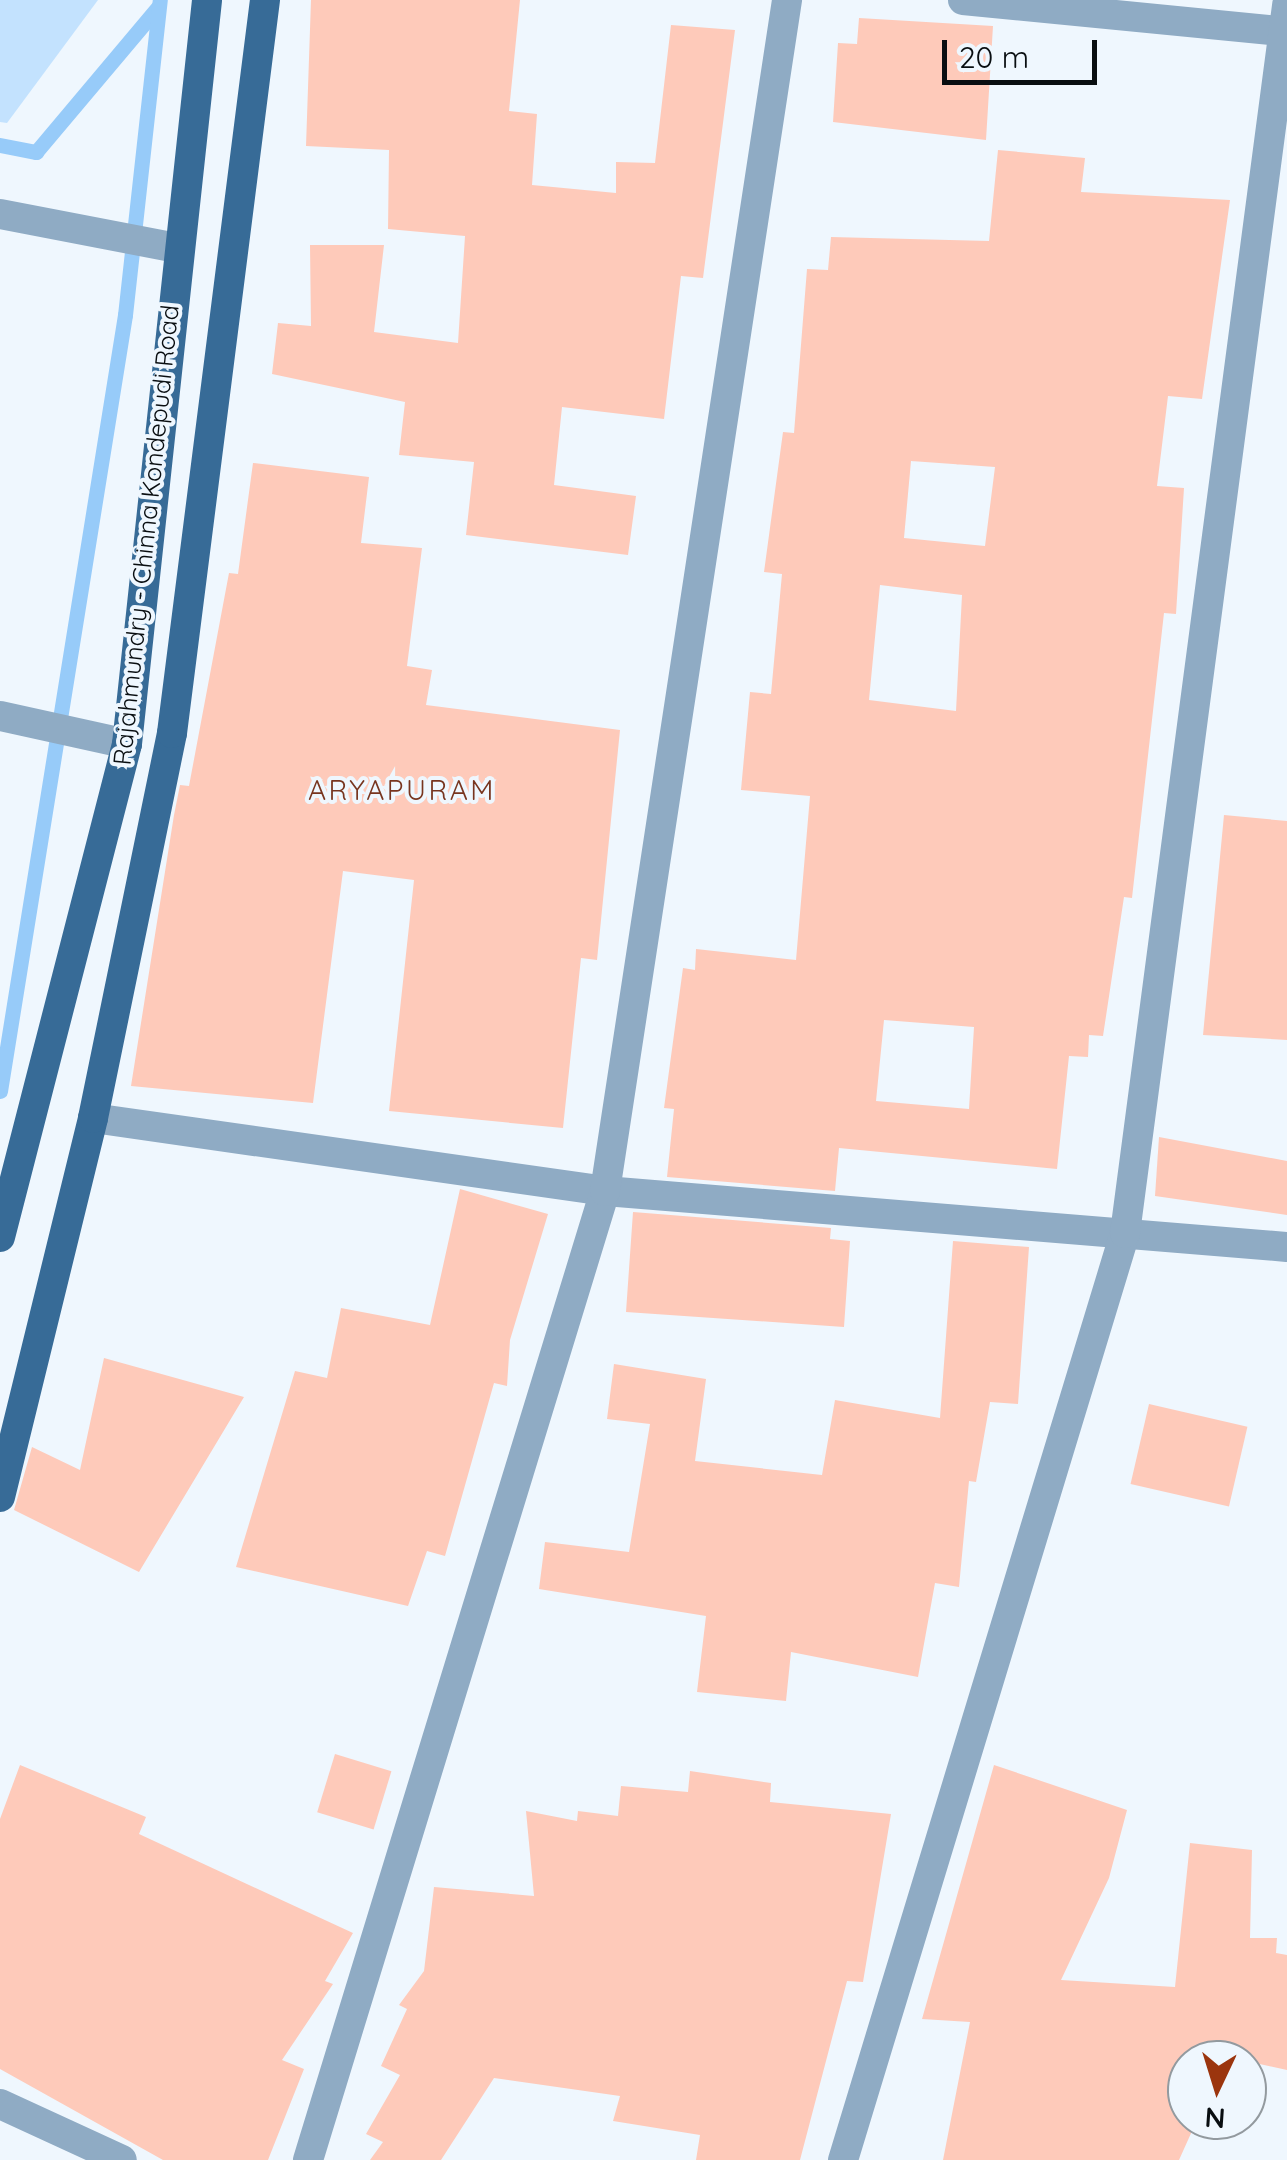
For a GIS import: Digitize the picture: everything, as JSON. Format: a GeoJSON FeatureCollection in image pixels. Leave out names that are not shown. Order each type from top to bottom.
{"type":"FeatureCollection","features":[{"type":"Feature","properties":{"kind":"main road","name":"Rajahmundry - Chinna Kondepudi Road"},"geometry":{"type":"LineString","coordinates":[[0,1237],[127,744],[177,248],[207,0]]}},
{"type":"Feature","properties":{"kind":"main road"},"geometry":{"type":"LineString","coordinates":[[0,1497],[93,1118],[172,733],[265,0]]}},
{"type":"Feature","properties":{"kind":"street"},"geometry":{"type":"LineString","coordinates":[[308,2160],[605,1191],[787,0]]}},
{"type":"Feature","properties":{"kind":"street"},"geometry":{"type":"LineString","coordinates":[[843,2160],[1125,1234],[1286,23],[963,0]]}},
{"type":"Feature","properties":{"kind":"street"},"geometry":{"type":"LineString","coordinates":[[0,214],[177,248]]}},
{"type":"Feature","properties":{"kind":"street"},"geometry":{"type":"LineString","coordinates":[[0,716],[127,744]]}},
{"type":"Feature","properties":{"kind":"street"},"geometry":{"type":"LineString","coordinates":[[93,1118],[605,1191],[1287,1247]]}},
{"type":"Feature","properties":{"kind":"street"},"geometry":{"type":"LineString","coordinates":[[0,2104],[122,2160]]}},
{"type":"Feature","properties":{"kind":"shaded area"},"geometry":{"type":"Polygon","coordinates":[[[0,0],[98,0],[7,123],[0,122],[0,0]]]}},
{"type":"Feature","properties":{"kind":"building"},"geometry":{"type":"Polygon","coordinates":[[[311,0],[520,0],[509,111],[537,114],[532,185],[616,193],[616,162],[655,163],[671,25],[735,30],[703,278],[681,276],[664,419],[562,407],[554,485],[636,496],[628,555],[466,535],[474,462],[399,455],[405,402],[272,374],[278,323],[311,326],[310,245],[384,245],[374,332],[458,343],[465,236],[388,229],[389,150],[306,146],[311,0]]]}},
{"type":"Feature","properties":{"kind":"building"},"geometry":{"type":"Polygon","coordinates":[[[859,18],[993,26],[986,140],[833,122],[838,43],[857,44],[859,18]]]}},
{"type":"Feature","properties":{"kind":"building"},"geometry":{"type":"Polygon","coordinates":[[[998,150],[1085,158],[1081,192],[1230,200],[1202,399],[1168,396],[1157,486],[1184,488],[1176,614],[1164,613],[1132,898],[1124,897],[1103,1036],[1089,1035],[1088,1057],[1069,1056],[1057,1169],[839,1148],[835,1191],[667,1177],[674,1109],[664,1108],[683,968],[695,970],[696,949],[796,960],[810,796],[741,790],[750,692],[771,694],[782,574],[764,572],[783,432],[794,433],[807,269],[828,270],[831,237],[989,241],[998,150]],[[911,461],[904,538],[985,546],[995,467],[911,461]],[[880,585],[869,700],[956,711],[962,595],[880,585]],[[884,1020],[876,1101],[969,1109],[974,1027],[884,1020]]]}},
{"type":"Feature","properties":{"kind":"building"},"geometry":{"type":"Polygon","coordinates":[[[253,463],[369,477],[361,543],[422,548],[407,666],[432,670],[426,705],[620,730],[597,960],[581,958],[563,1128],[389,1111],[414,880],[343,871],[313,1103],[131,1086],[174,815],[180,785],[189,786],[229,573],[238,574],[253,463]]]}},
{"type":"Feature","properties":{"kind":"building"},"geometry":{"type":"Polygon","coordinates":[[[1224,815],[1287,821],[1287,1040],[1203,1035],[1224,815]]]}},
{"type":"Feature","properties":{"kind":"building"},"geometry":{"type":"Polygon","coordinates":[[[1159,1137],[1287,1161],[1287,1215],[1155,1196],[1159,1137]]]}},
{"type":"Feature","properties":{"kind":"building"},"geometry":{"type":"Polygon","coordinates":[[[460,1189],[548,1214],[510,1340],[507,1386],[494,1383],[445,1556],[427,1551],[408,1606],[236,1567],[295,1371],[327,1378],[341,1308],[430,1325],[460,1189]]]}},
{"type":"Feature","properties":{"kind":"building"},"geometry":{"type":"Polygon","coordinates":[[[633,1212],[831,1228],[830,1239],[850,1241],[844,1327],[626,1312],[633,1212]]]}},
{"type":"Feature","properties":{"kind":"building"},"geometry":{"type":"Polygon","coordinates":[[[953,1241],[1029,1247],[1018,1404],[990,1402],[976,1482],[969,1481],[959,1587],[935,1583],[918,1677],[791,1652],[786,1701],[697,1692],[706,1616],[539,1589],[545,1542],[629,1552],[650,1424],[607,1419],[614,1364],[706,1379],[695,1461],[822,1475],[835,1400],[940,1418],[953,1241]]]}},
{"type":"Feature","properties":{"kind":"building"},"geometry":{"type":"Polygon","coordinates":[[[104,1358],[244,1397],[139,1572],[14,1510],[32,1447],[80,1470],[104,1358]]]}},
{"type":"Feature","properties":{"kind":"building"},"geometry":{"type":"Polygon","coordinates":[[[1149,1404],[1247,1427],[1229,1507],[1131,1484],[1149,1404]]]}},
{"type":"Feature","properties":{"kind":"building"},"geometry":{"type":"Polygon","coordinates":[[[335,1754],[391,1771],[374,1830],[317,1812],[335,1754]]]}},
{"type":"Feature","properties":{"kind":"building"},"geometry":{"type":"Polygon","coordinates":[[[20,1765],[146,1817],[139,1834],[353,1933],[325,1981],[333,1984],[282,2060],[304,2069],[268,2160],[163,2160],[0,2069],[0,1819],[20,1765]]]}},
{"type":"Feature","properties":{"kind":"building"},"geometry":{"type":"Polygon","coordinates":[[[994,1765],[1127,1810],[1109,1878],[1061,1980],[1175,1987],[1190,1843],[1252,1850],[1250,1938],[1277,1938],[1276,1953],[1287,1955],[1287,2070],[1267,2066],[1267,2040],[1167,2040],[1167,2140],[1188,2140],[1179,2160],[943,2160],[970,2022],[922,2019],[994,1765]]]}},
{"type":"Feature","properties":{"kind":"building"},"geometry":{"type":"Polygon","coordinates":[[[690,1771],[771,1783],[770,1802],[891,1814],[863,1982],[847,1981],[800,2160],[696,2160],[700,2135],[613,2121],[620,2096],[494,2078],[441,2160],[370,2160],[383,2142],[366,2134],[400,2075],[381,2066],[407,2009],[399,2005],[424,1971],[434,1887],[534,1896],[526,1811],[577,1821],[578,1811],[618,1816],[621,1786],[688,1792],[690,1771]]]}},
{"type":"Feature","properties":{"kind":"waterway"},"geometry":{"type":"LineString","coordinates":[[0,1091],[125,315],[160,0]]}},
{"type":"Feature","properties":{"kind":"waterway"},"geometry":{"type":"LineString","coordinates":[[0,145],[36,152],[158,7]]}},
{"type":"Feature","properties":{"kind":"district","name":"ARYAPURAM"},"geometry":{"type":"Point","coordinates":[402,790]}}]}
